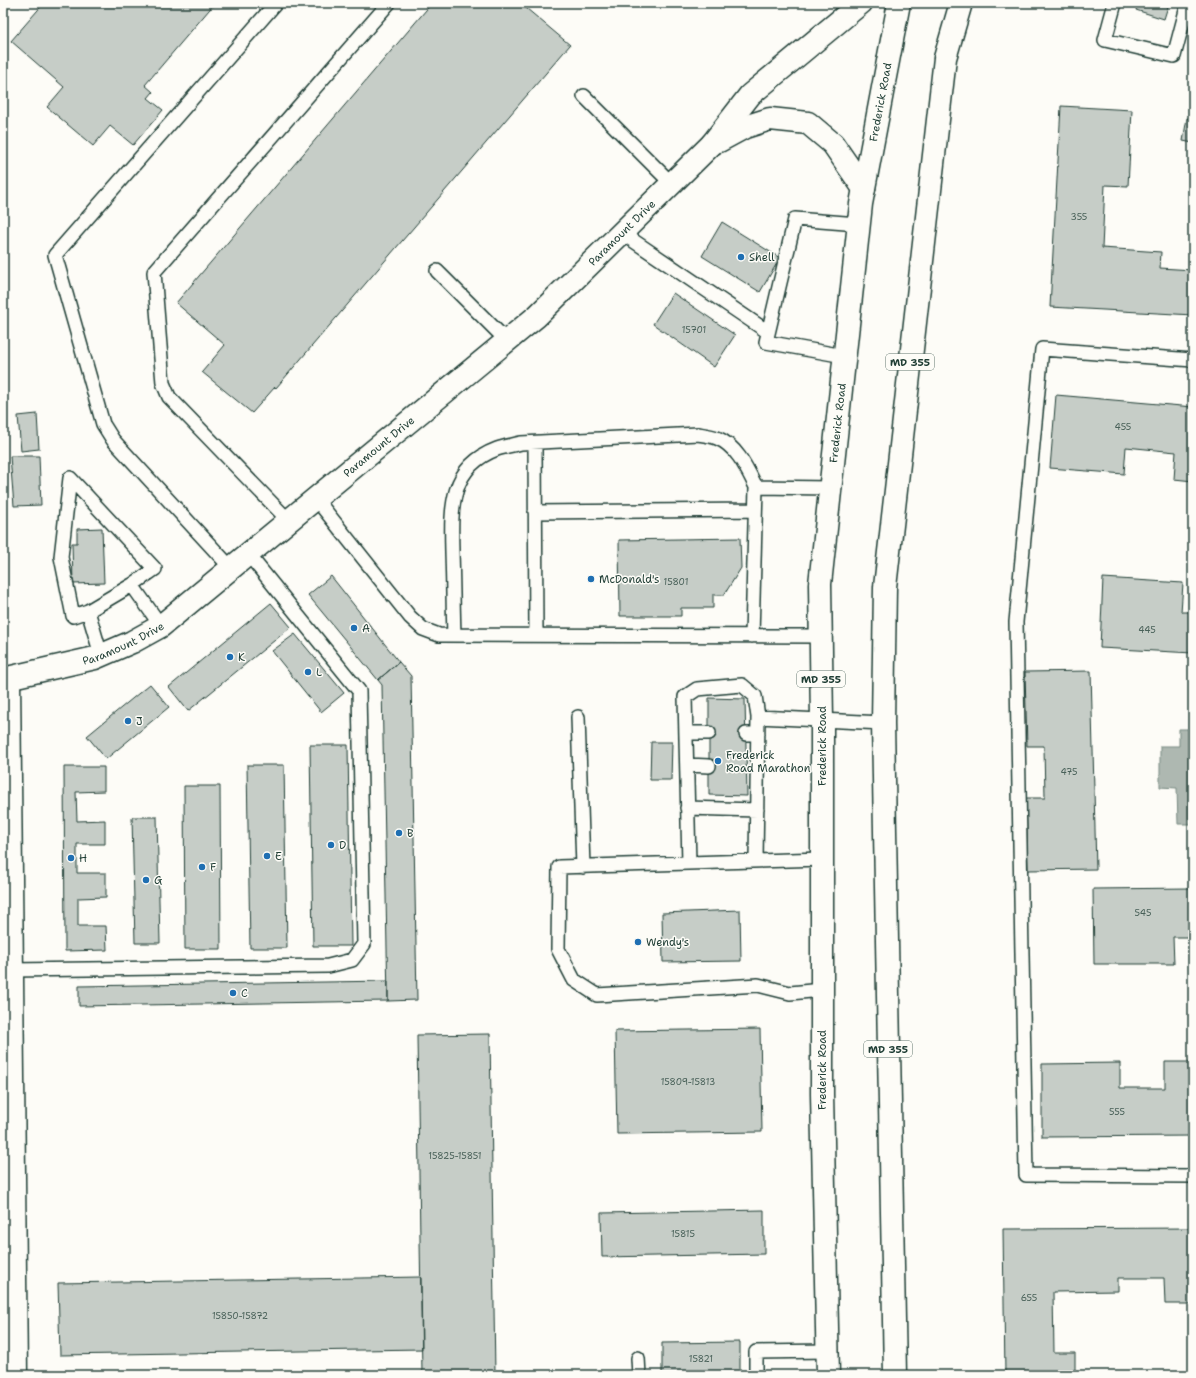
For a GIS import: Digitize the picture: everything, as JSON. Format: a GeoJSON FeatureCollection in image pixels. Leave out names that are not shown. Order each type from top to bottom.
{"type":"FeatureCollection","features":[{"type":"Feature","properties":{"kind":"main road"},"geometry":{"type":"LineString","coordinates":[[712,144],[750,95],[861,3]]}},
{"type":"Feature","properties":{"kind":"main road","name":"Frederick Road"},"geometry":{"type":"LineString","coordinates":[[828,1375],[822,990],[822,721],[820,584],[858,224],[899,3]]}},
{"type":"Feature","properties":{"kind":"main road","name":"MD 355"},"geometry":{"type":"LineString","coordinates":[[895,1375],[883,723],[885,587],[945,58],[961,3]]}},
{"type":"Feature","properties":{"kind":"main road"},"geometry":{"type":"LineString","coordinates":[[712,144],[745,127],[770,119],[808,123],[833,144],[864,189]]}},
{"type":"Feature","properties":{"kind":"main road","name":"Paramount Drive"},"geometry":{"type":"LineString","coordinates":[[6,679],[101,655],[132,642],[161,626],[316,500],[537,316],[712,144]]}},
{"type":"Feature","properties":{"kind":"main road"},"geometry":{"type":"LineString","coordinates":[[6,679],[12,970],[16,1375]]}},
{"type":"Feature","properties":{"kind":"lane"},"geometry":{"type":"LineString","coordinates":[[232,569],[113,440],[103,424],[55,255],[276,3]]}},
{"type":"Feature","properties":{"kind":"lane"},"geometry":{"type":"LineString","coordinates":[[290,521],[169,397],[163,383],[154,272],[389,3]]}},
{"type":"Feature","properties":{"kind":"lane"},"geometry":{"type":"LineString","coordinates":[[1115,3],[1105,40],[1174,56],[1188,3]]}},
{"type":"Feature","properties":{"kind":"lane"},"geometry":{"type":"LineString","coordinates":[[584,96],[672,184]]}},
{"type":"Feature","properties":{"kind":"lane"},"geometry":{"type":"LineString","coordinates":[[844,356],[766,342],[795,219],[858,224]]}},
{"type":"Feature","properties":{"kind":"lane"},"geometry":{"type":"LineString","coordinates":[[622,233],[768,332]]}},
{"type":"Feature","properties":{"kind":"lane"},"geometry":{"type":"LineString","coordinates":[[437,271],[507,341]]}},
{"type":"Feature","properties":{"kind":"lane"},"geometry":{"type":"LineString","coordinates":[[1193,360],[1042,348],[1016,622],[1026,1175],[1193,1176]]}},
{"type":"Feature","properties":{"kind":"lane"},"geometry":{"type":"LineString","coordinates":[[454,635],[451,513],[455,492],[462,477],[476,461],[497,449],[522,443],[698,434],[718,438],[733,450],[744,464],[756,487],[754,510],[752,636]]}},
{"type":"Feature","properties":{"kind":"lane"},"geometry":{"type":"LineString","coordinates":[[535,443],[536,635]]}},
{"type":"Feature","properties":{"kind":"lane"},"geometry":{"type":"LineString","coordinates":[[70,478],[155,569],[132,585],[88,611],[73,616],[61,557],[70,478]]}},
{"type":"Feature","properties":{"kind":"lane"},"geometry":{"type":"LineString","coordinates":[[756,487],[830,488]]}},
{"type":"Feature","properties":{"kind":"lane"},"geometry":{"type":"LineString","coordinates":[[316,500],[410,618],[423,629],[439,635],[820,636]]}},
{"type":"Feature","properties":{"kind":"lane"},"geometry":{"type":"LineString","coordinates":[[535,512],[754,510]]}},
{"type":"Feature","properties":{"kind":"lane"},"geometry":{"type":"LineString","coordinates":[[12,970],[328,966],[352,960],[364,944],[359,691],[249,555]]}},
{"type":"Feature","properties":{"kind":"lane"},"geometry":{"type":"LineString","coordinates":[[132,585],[161,626]]}},
{"type":"Feature","properties":{"kind":"lane"},"geometry":{"type":"LineString","coordinates":[[88,611],[101,655]]}},
{"type":"Feature","properties":{"kind":"lane"},"geometry":{"type":"LineString","coordinates":[[689,863],[685,697],[697,689],[742,685],[755,696],[758,717],[752,734],[752,765],[757,810],[756,861]]}},
{"type":"Feature","properties":{"kind":"lane"},"geometry":{"type":"LineString","coordinates":[[578,716],[583,867]]}},
{"type":"Feature","properties":{"kind":"lane"},"geometry":{"type":"LineString","coordinates":[[758,717],[883,723]]}},
{"type":"Feature","properties":{"kind":"lane"},"geometry":{"type":"LineString","coordinates":[[687,733],[709,733]]}},
{"type":"Feature","properties":{"kind":"lane"},"geometry":{"type":"LineString","coordinates":[[687,765],[709,766]]}},
{"type":"Feature","properties":{"kind":"lane"},"geometry":{"type":"LineString","coordinates":[[687,808],[757,810]]}},
{"type":"Feature","properties":{"kind":"lane"},"geometry":{"type":"LineString","coordinates":[[822,859],[559,867],[558,949],[574,980],[597,995],[758,985],[790,993],[822,990]]}},
{"type":"Feature","properties":{"kind":"lane"},"geometry":{"type":"LineString","coordinates":[[756,1375],[756,1352],[828,1351]]}},
{"type":"Feature","properties":{"kind":"lane"},"geometry":{"type":"LineString","coordinates":[[638,1358],[639,1375]]}},
{"type":"Feature","properties":{"kind":"shaded area"},"geometry":{"type":"Polygon","coordinates":[[[1179,729],[1193,729],[1193,824],[1178,824],[1177,788],[1160,787],[1160,746],[1179,746],[1179,729]]]}},
{"type":"Feature","properties":{"kind":"building"},"geometry":{"type":"Polygon","coordinates":[[[44,3],[215,3],[145,85],[153,92],[148,98],[163,110],[133,145],[110,126],[93,146],[47,107],[64,87],[11,41],[44,3]]]}},
{"type":"Feature","properties":{"kind":"building"},"geometry":{"type":"Polygon","coordinates":[[[432,3],[520,3],[570,45],[276,388],[275,387],[252,413],[202,372],[225,345],[176,303],[432,3]]]}},
{"type":"Feature","properties":{"kind":"building"},"geometry":{"type":"Polygon","coordinates":[[[1138,3],[1169,3],[1164,19],[1136,10],[1138,3]]]}},
{"type":"Feature","properties":{"kind":"building"},"geometry":{"type":"Polygon","coordinates":[[[1061,106],[1132,110],[1128,186],[1105,185],[1102,248],[1161,252],[1160,268],[1193,270],[1193,315],[1050,307],[1061,106]]]}},
{"type":"Feature","properties":{"kind":"building"},"geometry":{"type":"Polygon","coordinates":[[[1187,118],[1193,120],[1193,143],[1183,141],[1187,118]]]}},
{"type":"Feature","properties":{"kind":"building","name":"Shell"},"geometry":{"type":"Polygon","coordinates":[[[722,222],[780,258],[760,292],[702,256],[722,222]]]}},
{"type":"Feature","properties":{"kind":"building"},"geometry":{"type":"Polygon","coordinates":[[[673,293],[735,335],[714,367],[653,324],[673,293]]]}},
{"type":"Feature","properties":{"kind":"building"},"geometry":{"type":"Polygon","coordinates":[[[1056,395],[1193,407],[1193,481],[1174,479],[1176,452],[1126,447],[1124,474],[1050,468],[1056,395]]]}},
{"type":"Feature","properties":{"kind":"building"},"geometry":{"type":"Polygon","coordinates":[[[37,414],[39,449],[21,451],[18,416],[37,414]]]}},
{"type":"Feature","properties":{"kind":"building"},"geometry":{"type":"Polygon","coordinates":[[[10,456],[39,456],[41,505],[14,506],[10,456]]]}},
{"type":"Feature","properties":{"kind":"building"},"geometry":{"type":"Polygon","coordinates":[[[102,528],[104,583],[73,584],[72,543],[77,543],[77,529],[102,528]]]}},
{"type":"Feature","properties":{"kind":"building"},"geometry":{"type":"Polygon","coordinates":[[[740,538],[741,568],[724,595],[713,595],[713,608],[681,608],[681,616],[620,616],[619,540],[740,538]]]}},
{"type":"Feature","properties":{"kind":"building","name":"A"},"geometry":{"type":"Polygon","coordinates":[[[331,576],[399,662],[378,680],[308,595],[331,576]]]}},
{"type":"Feature","properties":{"kind":"building"},"geometry":{"type":"Polygon","coordinates":[[[1103,578],[1183,583],[1181,612],[1193,612],[1193,653],[1100,648],[1103,578]]]}},
{"type":"Feature","properties":{"kind":"building","name":"K"},"geometry":{"type":"Polygon","coordinates":[[[271,603],[291,627],[188,711],[169,687],[271,603]]]}},
{"type":"Feature","properties":{"kind":"building","name":"L"},"geometry":{"type":"Polygon","coordinates":[[[295,634],[344,693],[321,712],[272,651],[295,634]]]}},
{"type":"Feature","properties":{"kind":"building","name":"B"},"geometry":{"type":"Polygon","coordinates":[[[399,662],[411,676],[417,1000],[388,1001],[382,685],[378,680],[399,662]]]}},
{"type":"Feature","properties":{"kind":"building"},"geometry":{"type":"Polygon","coordinates":[[[1091,671],[1096,869],[1028,870],[1026,798],[1045,798],[1044,746],[1027,746],[1025,672],[1091,671]]]}},
{"type":"Feature","properties":{"kind":"building","name":"J"},"geometry":{"type":"Polygon","coordinates":[[[150,684],[169,707],[106,759],[87,736],[150,684]]]}},
{"type":"Feature","properties":{"kind":"building"},"geometry":{"type":"Polygon","coordinates":[[[709,698],[745,699],[747,796],[709,795],[709,698]]]}},
{"type":"Feature","properties":{"kind":"building"},"geometry":{"type":"Polygon","coordinates":[[[651,742],[672,742],[671,780],[650,780],[651,742]]]}},
{"type":"Feature","properties":{"kind":"building","name":"D"},"geometry":{"type":"Polygon","coordinates":[[[310,745],[348,745],[351,946],[313,946],[310,745]]]}},
{"type":"Feature","properties":{"kind":"building","name":"E"},"geometry":{"type":"Polygon","coordinates":[[[247,765],[284,765],[287,948],[250,948],[247,765]]]}},
{"type":"Feature","properties":{"kind":"building","name":"H"},"geometry":{"type":"Polygon","coordinates":[[[64,767],[104,767],[104,791],[76,792],[77,821],[105,820],[105,844],[77,844],[77,873],[106,873],[106,897],[78,898],[78,926],[106,926],[107,950],[65,951],[64,767]]]}},
{"type":"Feature","properties":{"kind":"building","name":"F"},"geometry":{"type":"Polygon","coordinates":[[[184,786],[220,786],[221,949],[185,949],[184,786]]]}},
{"type":"Feature","properties":{"kind":"building","name":"G"},"geometry":{"type":"Polygon","coordinates":[[[132,817],[157,817],[160,943],[135,943],[132,817]]]}},
{"type":"Feature","properties":{"kind":"building"},"geometry":{"type":"Polygon","coordinates":[[[1193,888],[1193,937],[1173,937],[1174,964],[1094,964],[1093,889],[1193,888]]]}},
{"type":"Feature","properties":{"kind":"building"},"geometry":{"type":"Polygon","coordinates":[[[740,910],[741,961],[663,962],[662,913],[740,910]]]}},
{"type":"Feature","properties":{"kind":"building","name":"C"},"geometry":{"type":"Polygon","coordinates":[[[388,981],[388,1001],[79,1006],[79,986],[388,981]]]}},
{"type":"Feature","properties":{"kind":"building"},"geometry":{"type":"Polygon","coordinates":[[[760,1029],[762,1132],[617,1134],[615,1031],[760,1029]]]}},
{"type":"Feature","properties":{"kind":"building"},"geometry":{"type":"Polygon","coordinates":[[[490,1034],[495,1375],[422,1375],[417,1035],[490,1034]]]}},
{"type":"Feature","properties":{"kind":"building"},"geometry":{"type":"Polygon","coordinates":[[[1165,1062],[1193,1062],[1193,1136],[1042,1137],[1042,1064],[1120,1063],[1120,1088],[1165,1088],[1165,1062]]]}},
{"type":"Feature","properties":{"kind":"building"},"geometry":{"type":"Polygon","coordinates":[[[764,1210],[764,1254],[602,1257],[601,1213],[764,1210]]]}},
{"type":"Feature","properties":{"kind":"building"},"geometry":{"type":"Polygon","coordinates":[[[1193,1228],[1193,1304],[1165,1304],[1164,1278],[1118,1278],[1118,1291],[1053,1292],[1054,1353],[1075,1353],[1075,1375],[1005,1375],[1003,1229],[1193,1228]]]}},
{"type":"Feature","properties":{"kind":"building"},"geometry":{"type":"Polygon","coordinates":[[[421,1277],[422,1349],[60,1355],[58,1283],[421,1277]]]}},
{"type":"Feature","properties":{"kind":"building"},"geometry":{"type":"Polygon","coordinates":[[[740,1342],[740,1375],[662,1375],[662,1343],[740,1342]]]}},
{"type":"Feature","properties":{"kind":"place","name":"Shell"},"geometry":{"type":"Point","coordinates":[741,257]}},
{"type":"Feature","properties":{"kind":"place","name":"McDonald's"},"geometry":{"type":"Point","coordinates":[591,579]}},
{"type":"Feature","properties":{"kind":"place","name":"A"},"geometry":{"type":"Point","coordinates":[354,628]}},
{"type":"Feature","properties":{"kind":"place","name":"K"},"geometry":{"type":"Point","coordinates":[230,657]}},
{"type":"Feature","properties":{"kind":"place","name":"L"},"geometry":{"type":"Point","coordinates":[308,672]}},
{"type":"Feature","properties":{"kind":"place","name":"J"},"geometry":{"type":"Point","coordinates":[128,721]}},
{"type":"Feature","properties":{"kind":"place","name":"Frederick Road Marathon"},"geometry":{"type":"Point","coordinates":[718,761]}},
{"type":"Feature","properties":{"kind":"place","name":"B"},"geometry":{"type":"Point","coordinates":[399,833]}},
{"type":"Feature","properties":{"kind":"place","name":"D"},"geometry":{"type":"Point","coordinates":[331,845]}},
{"type":"Feature","properties":{"kind":"place","name":"E"},"geometry":{"type":"Point","coordinates":[267,856]}},
{"type":"Feature","properties":{"kind":"place","name":"H"},"geometry":{"type":"Point","coordinates":[71,858]}},
{"type":"Feature","properties":{"kind":"place","name":"F"},"geometry":{"type":"Point","coordinates":[202,867]}},
{"type":"Feature","properties":{"kind":"place","name":"G"},"geometry":{"type":"Point","coordinates":[146,880]}},
{"type":"Feature","properties":{"kind":"place","name":"Wendy's"},"geometry":{"type":"Point","coordinates":[638,942]}},
{"type":"Feature","properties":{"kind":"place","name":"C"},"geometry":{"type":"Point","coordinates":[233,993]}}]}
